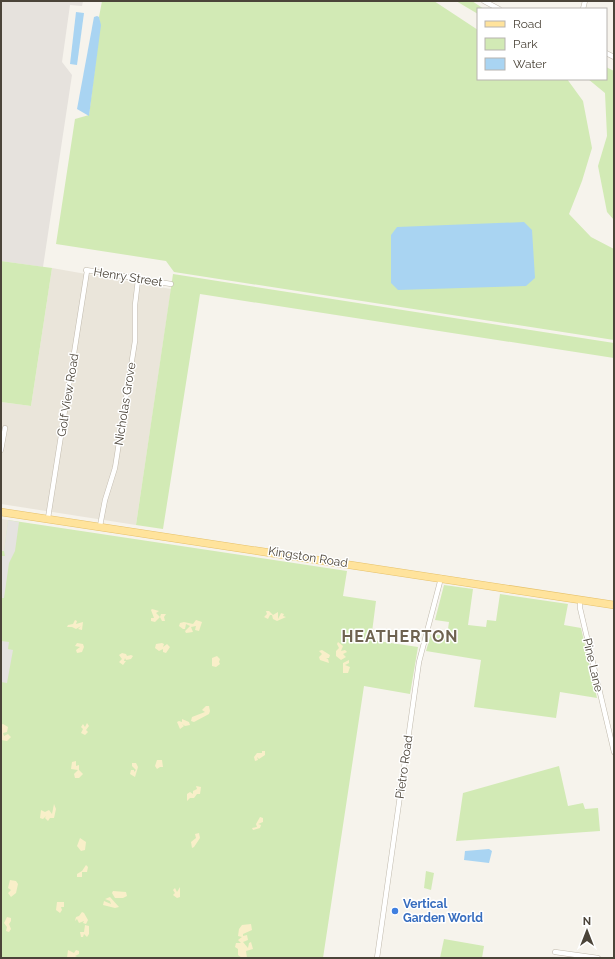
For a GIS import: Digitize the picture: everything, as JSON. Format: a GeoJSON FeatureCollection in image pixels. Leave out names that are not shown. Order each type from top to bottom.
{"type":"FeatureCollection","features":[{"type":"Feature","properties":{"kind":"main road","name":"Kingston Road"},"geometry":{"type":"LineString","coordinates":[[1,512],[614,605]]}},
{"type":"Feature","properties":{"kind":"street"},"geometry":{"type":"LineString","coordinates":[[484,1],[497,8]]}},
{"type":"Feature","properties":{"kind":"street","name":"Henry Street"},"geometry":{"type":"LineString","coordinates":[[86,271],[171,284]]}},
{"type":"Feature","properties":{"kind":"street","name":"Golf View Road"},"geometry":{"type":"LineString","coordinates":[[48,518],[86,271]]}},
{"type":"Feature","properties":{"kind":"street","name":"Nicholas Grove"},"geometry":{"type":"LineString","coordinates":[[100,526],[105,500],[115,468],[135,341],[135,305],[138,280]]}},
{"type":"Feature","properties":{"kind":"street"},"geometry":{"type":"LineString","coordinates":[[1,450],[5,428]]}},
{"type":"Feature","properties":{"kind":"street","name":"Pietro Road"},"geometry":{"type":"LineString","coordinates":[[377,958],[419,662],[441,578]]}},
{"type":"Feature","properties":{"kind":"street","name":"Pine Lane"},"geometry":{"type":"LineString","coordinates":[[580,600],[580,608],[614,752]]}},
{"type":"Feature","properties":{"kind":"street"},"geometry":{"type":"LineString","coordinates":[[555,952],[598,958]]}},
{"type":"Feature","properties":{"kind":"shaded area"},"geometry":{"type":"Polygon","coordinates":[[[1,1],[83,1],[82,6],[70,5],[62,62],[72,75],[43,267],[1,261],[1,1]]]}},
{"type":"Feature","properties":{"kind":"shaded area"},"geometry":{"type":"Polygon","coordinates":[[[52,268],[171,289],[136,525],[1,504],[1,402],[31,406],[52,268]]]}},
{"type":"Feature","properties":{"kind":"shaded area"},"geometry":{"type":"Polygon","coordinates":[[[1,519],[8,520],[4,551],[1,551],[1,519]]]}},
{"type":"Feature","properties":{"kind":"shaded area"},"geometry":{"type":"Polygon","coordinates":[[[8,520],[19,522],[15,551],[9,563],[4,598],[1,598],[1,556],[5,556],[4,551],[8,520]]]}},
{"type":"Feature","properties":{"kind":"shaded area"},"geometry":{"type":"Polygon","coordinates":[[[1,641],[9,642],[8,649],[13,650],[7,683],[1,682],[1,641]]]}},
{"type":"Feature","properties":{"kind":"green space"},"geometry":{"type":"Polygon","coordinates":[[[102,1],[434,1],[477,29],[477,80],[568,80],[583,101],[592,148],[582,181],[569,214],[591,237],[614,249],[614,340],[174,272],[166,261],[56,244],[75,119],[89,115],[100,25],[99,17],[102,1]]]}},
{"type":"Feature","properties":{"kind":"green space"},"geometry":{"type":"Polygon","coordinates":[[[456,1],[472,1],[482,8],[477,8],[477,13],[456,1]]]}},
{"type":"Feature","properties":{"kind":"green space"},"geometry":{"type":"Polygon","coordinates":[[[607,68],[614,71],[614,220],[607,212],[598,166],[607,136],[605,93],[589,80],[607,80],[607,68]]]}},
{"type":"Feature","properties":{"kind":"green space"},"geometry":{"type":"Polygon","coordinates":[[[1,261],[52,268],[31,406],[1,402],[1,261]]]}},
{"type":"Feature","properties":{"kind":"green space"},"geometry":{"type":"Polygon","coordinates":[[[173,274],[614,343],[614,358],[200,294],[163,529],[136,525],[173,274]]]}},
{"type":"Feature","properties":{"kind":"green space"},"geometry":{"type":"Polygon","coordinates":[[[8,520],[347,571],[343,596],[376,601],[371,640],[418,647],[410,694],[364,686],[323,958],[1,958],[1,551],[4,551],[8,520]]]}},
{"type":"Feature","properties":{"kind":"green space"},"geometry":{"type":"Polygon","coordinates":[[[444,585],[473,589],[468,625],[486,627],[487,620],[496,621],[500,594],[568,604],[564,625],[581,628],[597,698],[560,692],[556,718],[474,707],[481,660],[426,651],[431,634],[447,636],[449,622],[435,620],[444,585]]]}},
{"type":"Feature","properties":{"kind":"green space"},"geometry":{"type":"Polygon","coordinates":[[[559,766],[568,806],[583,803],[585,809],[598,808],[600,831],[456,841],[463,793],[559,766]]]}},
{"type":"Feature","properties":{"kind":"green space"},"geometry":{"type":"Polygon","coordinates":[[[426,871],[434,873],[431,890],[424,888],[426,871]]]}},
{"type":"Feature","properties":{"kind":"green space"},"geometry":{"type":"Polygon","coordinates":[[[444,939],[484,946],[482,958],[440,958],[444,939]]]}},
{"type":"Feature","properties":{"kind":"sand"},"geometry":{"type":"Polygon","coordinates":[[[152,609],[159,611],[156,613],[160,617],[155,622],[151,621],[151,618],[154,618],[152,609]]]}},
{"type":"Feature","properties":{"kind":"sand"},"geometry":{"type":"Polygon","coordinates":[[[266,611],[269,611],[273,615],[278,612],[278,619],[281,613],[286,617],[277,621],[273,619],[272,615],[270,615],[268,619],[264,617],[267,614],[266,611]]]}},
{"type":"Feature","properties":{"kind":"sand"},"geometry":{"type":"Polygon","coordinates":[[[161,614],[166,614],[164,617],[165,621],[162,621],[160,617],[161,614]]]}},
{"type":"Feature","properties":{"kind":"sand"},"geometry":{"type":"Polygon","coordinates":[[[75,620],[77,621],[76,624],[83,622],[82,630],[78,629],[81,626],[76,629],[67,627],[68,625],[73,624],[75,620]]]}},
{"type":"Feature","properties":{"kind":"sand"},"geometry":{"type":"Polygon","coordinates":[[[196,620],[202,622],[199,631],[195,630],[196,626],[191,627],[193,632],[186,633],[185,631],[190,626],[186,624],[185,629],[183,629],[179,626],[180,623],[184,622],[193,624],[196,620]]]}},
{"type":"Feature","properties":{"kind":"sand"},"geometry":{"type":"Polygon","coordinates":[[[338,642],[343,646],[341,651],[345,650],[347,652],[343,654],[346,657],[341,660],[336,656],[336,651],[339,648],[337,644],[338,642]]]}},
{"type":"Feature","properties":{"kind":"sand"},"geometry":{"type":"Polygon","coordinates":[[[77,643],[83,644],[84,647],[82,652],[77,653],[76,650],[80,647],[75,646],[77,643]]]}},
{"type":"Feature","properties":{"kind":"sand"},"geometry":{"type":"Polygon","coordinates":[[[156,644],[164,644],[163,647],[167,644],[170,647],[166,653],[163,652],[163,649],[159,651],[155,648],[156,644]]]}},
{"type":"Feature","properties":{"kind":"sand"},"geometry":{"type":"Polygon","coordinates":[[[322,650],[330,655],[329,658],[326,658],[328,659],[329,663],[320,660],[319,657],[322,654],[319,651],[322,650]]]}},
{"type":"Feature","properties":{"kind":"sand"},"geometry":{"type":"Polygon","coordinates":[[[122,653],[126,654],[127,656],[133,656],[131,659],[126,660],[125,658],[124,661],[126,661],[123,665],[119,662],[122,659],[119,655],[122,653]]]}},
{"type":"Feature","properties":{"kind":"sand"},"geometry":{"type":"Polygon","coordinates":[[[217,656],[220,659],[220,664],[216,667],[212,666],[212,658],[217,656]]]}},
{"type":"Feature","properties":{"kind":"sand"},"geometry":{"type":"Polygon","coordinates":[[[349,660],[349,663],[345,665],[350,667],[348,673],[343,673],[343,663],[349,660]]]}},
{"type":"Feature","properties":{"kind":"sand"},"geometry":{"type":"Polygon","coordinates":[[[206,706],[209,706],[209,714],[194,722],[191,721],[192,717],[205,712],[202,710],[206,706]]]}},
{"type":"Feature","properties":{"kind":"sand"},"geometry":{"type":"Polygon","coordinates":[[[182,719],[189,722],[190,725],[185,726],[182,724],[184,726],[180,729],[177,722],[182,722],[182,719]]]}},
{"type":"Feature","properties":{"kind":"sand"},"geometry":{"type":"Polygon","coordinates":[[[87,723],[89,726],[86,730],[88,732],[85,735],[81,733],[83,729],[81,727],[83,724],[85,727],[87,723]]]}},
{"type":"Feature","properties":{"kind":"sand"},"geometry":{"type":"Polygon","coordinates":[[[3,724],[8,727],[7,732],[3,733],[4,736],[8,734],[11,737],[7,741],[1,740],[1,725],[3,724]]]}},
{"type":"Feature","properties":{"kind":"sand"},"geometry":{"type":"Polygon","coordinates":[[[262,751],[265,751],[265,755],[259,759],[257,757],[258,760],[255,761],[254,757],[257,753],[262,753],[262,751]]]}},
{"type":"Feature","properties":{"kind":"sand"},"geometry":{"type":"Polygon","coordinates":[[[157,760],[162,760],[163,767],[157,769],[155,766],[157,760]]]}},
{"type":"Feature","properties":{"kind":"sand"},"geometry":{"type":"Polygon","coordinates":[[[76,761],[76,766],[79,765],[79,770],[83,774],[79,778],[75,778],[74,774],[78,770],[71,769],[72,762],[76,761]]]}},
{"type":"Feature","properties":{"kind":"sand"},"geometry":{"type":"Polygon","coordinates":[[[132,763],[136,763],[138,767],[135,777],[130,774],[131,770],[134,770],[134,772],[136,770],[132,766],[132,763]]]}},
{"type":"Feature","properties":{"kind":"sand"},"geometry":{"type":"Polygon","coordinates":[[[196,786],[201,787],[200,794],[197,794],[194,798],[190,798],[187,801],[187,794],[190,792],[193,794],[193,791],[197,789],[196,786]]]}},
{"type":"Feature","properties":{"kind":"sand"},"geometry":{"type":"Polygon","coordinates":[[[54,804],[56,809],[54,818],[50,818],[48,821],[45,818],[46,816],[43,819],[40,818],[41,810],[45,812],[49,810],[52,814],[54,804]]]}},
{"type":"Feature","properties":{"kind":"sand"},"geometry":{"type":"Polygon","coordinates":[[[260,817],[263,818],[263,822],[258,824],[261,825],[260,828],[253,830],[252,828],[257,827],[256,824],[260,817]]]}},
{"type":"Feature","properties":{"kind":"sand"},"geometry":{"type":"Polygon","coordinates":[[[199,833],[200,838],[192,848],[191,842],[196,838],[195,834],[199,833]]]}},
{"type":"Feature","properties":{"kind":"sand"},"geometry":{"type":"Polygon","coordinates":[[[80,838],[86,842],[85,850],[81,851],[77,846],[80,838]]]}},
{"type":"Feature","properties":{"kind":"sand"},"geometry":{"type":"Polygon","coordinates":[[[86,865],[88,867],[87,872],[82,872],[82,877],[77,877],[77,874],[82,871],[86,865]]]}},
{"type":"Feature","properties":{"kind":"sand"},"geometry":{"type":"Polygon","coordinates":[[[10,880],[16,881],[18,884],[16,893],[11,897],[8,893],[11,890],[8,888],[10,880]]]}},
{"type":"Feature","properties":{"kind":"sand"},"geometry":{"type":"Polygon","coordinates":[[[180,887],[180,897],[177,898],[173,895],[175,893],[173,890],[175,888],[177,892],[180,887]]]}},
{"type":"Feature","properties":{"kind":"sand"},"geometry":{"type":"Polygon","coordinates":[[[113,891],[126,892],[127,896],[123,898],[115,898],[112,893],[113,891]]]}},
{"type":"Feature","properties":{"kind":"sand"},"geometry":{"type":"Polygon","coordinates":[[[110,897],[119,907],[115,908],[103,905],[104,901],[111,904],[110,901],[105,899],[110,897]]]}},
{"type":"Feature","properties":{"kind":"sand"},"geometry":{"type":"Polygon","coordinates":[[[57,902],[64,902],[64,907],[61,907],[62,910],[60,913],[56,910],[57,902]]]}},
{"type":"Feature","properties":{"kind":"sand"},"geometry":{"type":"Polygon","coordinates":[[[82,912],[88,920],[86,924],[83,923],[84,921],[79,923],[77,919],[75,921],[76,917],[82,912]]]}},
{"type":"Feature","properties":{"kind":"sand"},"geometry":{"type":"Polygon","coordinates":[[[7,917],[11,918],[9,924],[11,929],[9,932],[6,931],[7,927],[4,923],[7,917]]]}},
{"type":"Feature","properties":{"kind":"sand"},"geometry":{"type":"Polygon","coordinates":[[[251,924],[252,930],[243,934],[243,936],[247,935],[248,940],[243,942],[248,948],[249,943],[251,942],[253,949],[246,951],[247,958],[242,958],[238,955],[238,949],[235,947],[236,943],[241,943],[238,940],[242,937],[238,936],[239,929],[242,925],[251,924]]]}},
{"type":"Feature","properties":{"kind":"sand"},"geometry":{"type":"Polygon","coordinates":[[[85,925],[89,926],[89,934],[87,937],[84,934],[83,937],[81,937],[80,932],[84,932],[85,925]]]}},
{"type":"Feature","properties":{"kind":"sand"},"geometry":{"type":"Polygon","coordinates":[[[68,950],[74,953],[76,950],[79,951],[79,954],[75,956],[79,958],[67,958],[68,950]]]}},
{"type":"Feature","properties":{"kind":"water"},"geometry":{"type":"Polygon","coordinates":[[[76,12],[84,13],[77,65],[70,64],[76,12]]]}},
{"type":"Feature","properties":{"kind":"water"},"geometry":{"type":"Polygon","coordinates":[[[94,17],[99,17],[101,25],[89,116],[77,109],[94,17]]]}},
{"type":"Feature","properties":{"kind":"water"},"geometry":{"type":"Polygon","coordinates":[[[524,222],[532,230],[535,278],[526,286],[398,290],[391,283],[391,235],[397,227],[524,222]]]}},
{"type":"Feature","properties":{"kind":"water"},"geometry":{"type":"Polygon","coordinates":[[[489,849],[492,851],[489,863],[464,860],[465,851],[489,849]]]}},
{"type":"Feature","properties":{"kind":"place","name":"Vertical Garden World"},"geometry":{"type":"Point","coordinates":[395,911]}},
{"type":"Feature","properties":{"kind":"district","name":"HEATHERTON"},"geometry":{"type":"Point","coordinates":[400,636]}}]}
